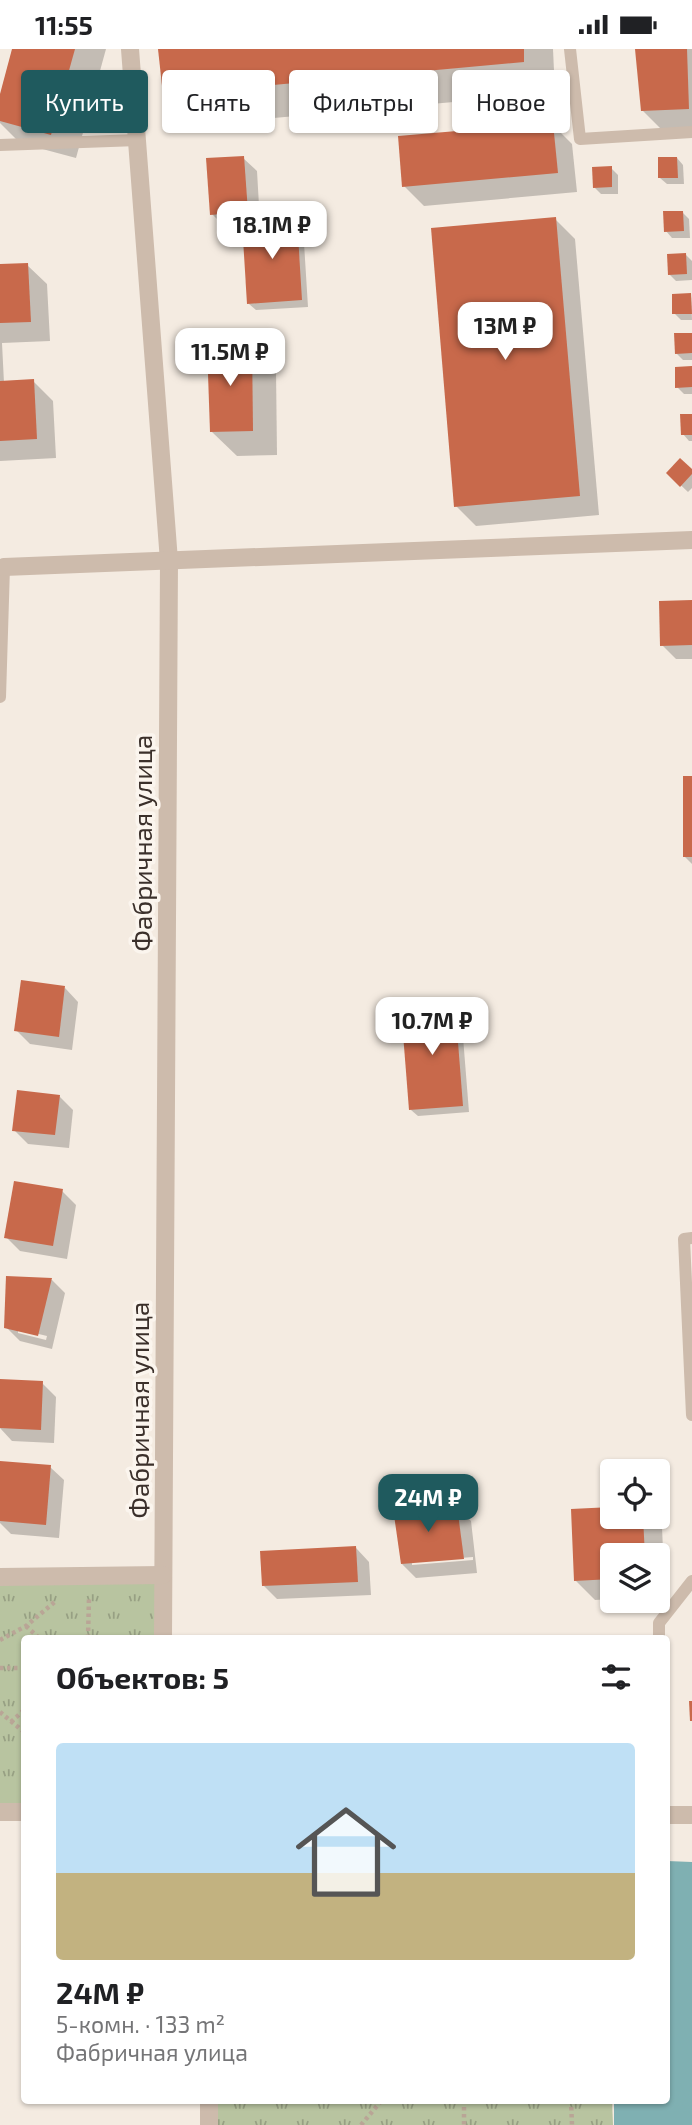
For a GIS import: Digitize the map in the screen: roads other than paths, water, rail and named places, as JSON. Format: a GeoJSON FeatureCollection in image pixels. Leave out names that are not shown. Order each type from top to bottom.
{"type":"FeatureCollection","features":[{"type":"Feature","properties":{"kind":"street","name":"Фабричная улица"},"geometry":{"type":"LineString","coordinates":[[130,49],[169,561],[163,1635]]}},
{"type":"Feature","properties":{"kind":"street"},"geometry":{"type":"LineString","coordinates":[[2,567],[692,540]]}},
{"type":"Feature","properties":{"kind":"street"},"geometry":{"type":"LineString","coordinates":[[0,1577],[163,1575]]}},
{"type":"Feature","properties":{"kind":"street"},"geometry":{"type":"LineString","coordinates":[[0,1812],[21,1812]]}},
{"type":"Feature","properties":{"kind":"street"},"geometry":{"type":"LineString","coordinates":[[670,1815],[692,1815]]}},
{"type":"Feature","properties":{"kind":"street"},"geometry":{"type":"LineString","coordinates":[[209,2104],[209,2125]]}},
{"type":"Feature","properties":{"kind":"lane"},"geometry":{"type":"LineString","coordinates":[[570,49],[580,139],[692,132]]}},
{"type":"Feature","properties":{"kind":"lane"},"geometry":{"type":"LineString","coordinates":[[0,145],[138,140]]}},
{"type":"Feature","properties":{"kind":"lane"},"geometry":{"type":"LineString","coordinates":[[0,697],[2,567]]}},
{"type":"Feature","properties":{"kind":"lane"},"geometry":{"type":"LineString","coordinates":[[692,1238],[684,1239],[692,1415]]}},
{"type":"Feature","properties":{"kind":"lane"},"geometry":{"type":"LineString","coordinates":[[659,1635],[659,1623],[692,1581]]}},
{"type":"Feature","properties":{"kind":"water"},"geometry":{"type":"Polygon","coordinates":[[[670,1861],[692,1862],[692,2125],[614,2125],[614,2104],[670,2104],[670,1861]]]}}]}
